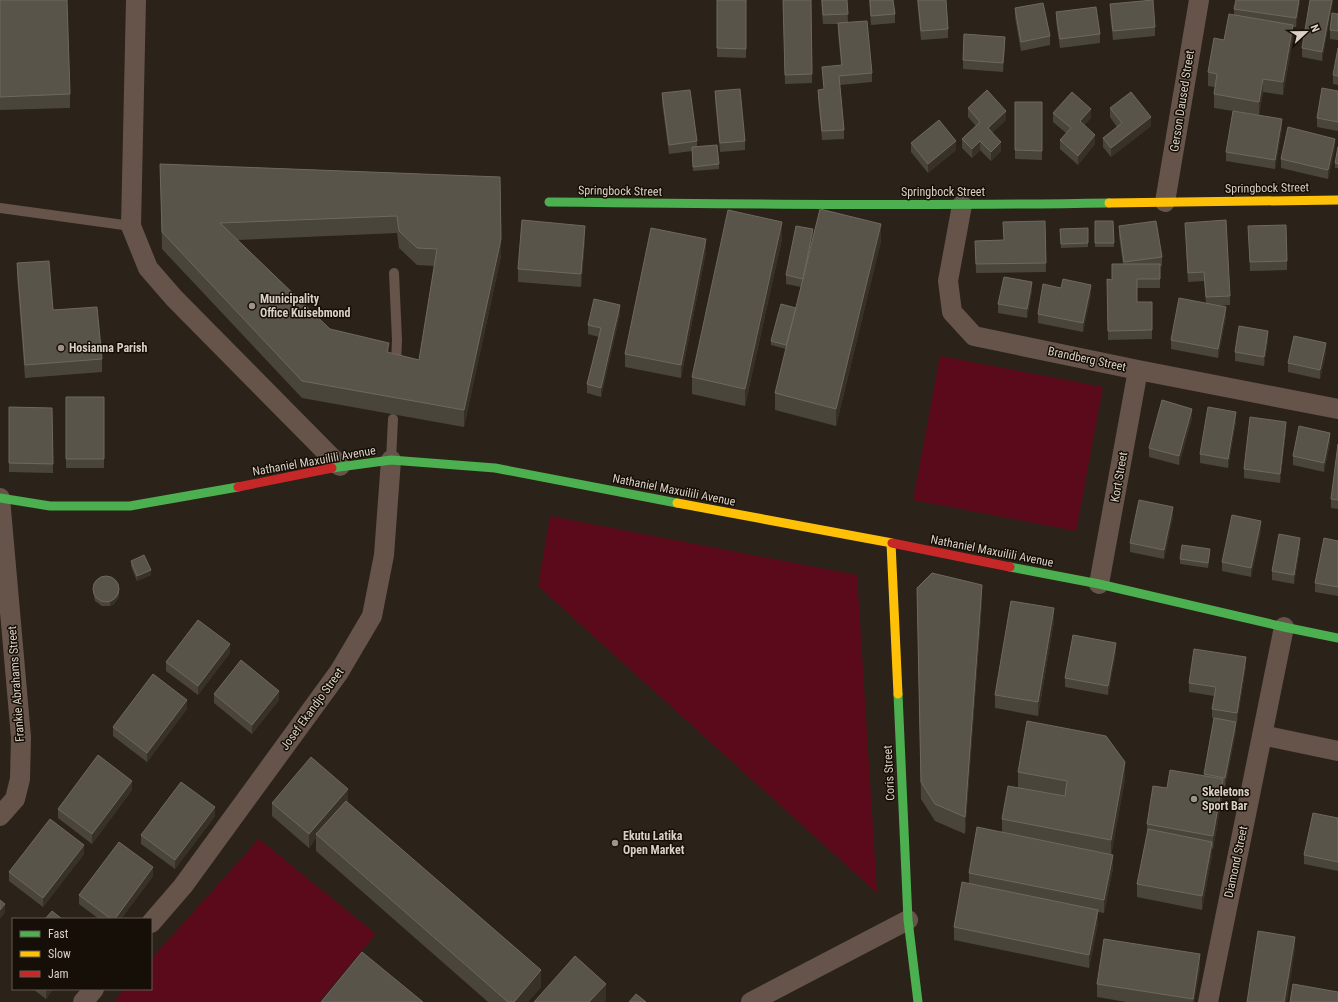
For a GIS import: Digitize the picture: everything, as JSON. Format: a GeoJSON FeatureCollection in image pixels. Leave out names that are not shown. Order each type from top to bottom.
{"type":"FeatureCollection","features":[{"type":"Feature","properties":{"kind":"street"},"geometry":{"type":"LineString","coordinates":[[136,0],[131,226],[148,268],[174,298],[340,466]]}},
{"type":"Feature","properties":{"kind":"street","name":"Gerson Daused Street"},"geometry":{"type":"LineString","coordinates":[[1165,202],[1199,0]]}},
{"type":"Feature","properties":{"kind":"street","name":"Springbock Street"},"geometry":{"type":"LineString","coordinates":[[549,202],[774,205],[962,205],[1338,200]]}},
{"type":"Feature","properties":{"kind":"street","name":"Brandberg Street"},"geometry":{"type":"LineString","coordinates":[[962,205],[948,281],[952,312],[974,336],[1338,409]]}},
{"type":"Feature","properties":{"kind":"street","name":"Kort Street"},"geometry":{"type":"LineString","coordinates":[[1099,584],[1138,370]]}},
{"type":"Feature","properties":{"kind":"street","name":"Nathaniel Maxuilili Avenue"},"geometry":{"type":"LineString","coordinates":[[0,498],[50,506],[130,506],[261,483],[340,466],[392,460],[495,468],[891,542],[1099,584],[1338,638]]}},
{"type":"Feature","properties":{"kind":"street","name":"Josef Ekandjo Street"},"geometry":{"type":"LineString","coordinates":[[152,922],[183,886],[339,672],[372,616],[384,555],[392,460]]}},
{"type":"Feature","properties":{"kind":"street","name":"Frankie Abrahams Street"},"geometry":{"type":"LineString","coordinates":[[0,498],[21,737],[20,779],[15,799],[0,816]]}},
{"type":"Feature","properties":{"kind":"street","name":"Coris Street"},"geometry":{"type":"LineString","coordinates":[[891,542],[908,920],[918,1002]]}},
{"type":"Feature","properties":{"kind":"street","name":"Diamond Street"},"geometry":{"type":"LineString","coordinates":[[1208,1002],[1284,627]]}},
{"type":"Feature","properties":{"kind":"street"},"geometry":{"type":"LineString","coordinates":[[1262,735],[1338,751]]}},
{"type":"Feature","properties":{"kind":"street"},"geometry":{"type":"LineString","coordinates":[[751,1002],[908,920]]}},
{"type":"Feature","properties":{"kind":"street"},"geometry":{"type":"LineString","coordinates":[[83,1002],[93,990]]}},
{"type":"Feature","properties":{"kind":"lane"},"geometry":{"type":"LineString","coordinates":[[0,208],[131,226]]}},
{"type":"Feature","properties":{"kind":"lane"},"geometry":{"type":"LineString","coordinates":[[394,273],[397,340],[396,364]]}},
{"type":"Feature","properties":{"kind":"lane"},"geometry":{"type":"LineString","coordinates":[[392,460],[393,419]]}},
{"type":"Feature","properties":{"kind":"shaded area"},"geometry":{"type":"Polygon","coordinates":[[[940,356],[1103,387],[1076,531],[913,500],[940,356]]]}},
{"type":"Feature","properties":{"kind":"shaded area"},"geometry":{"type":"Polygon","coordinates":[[[550,516],[857,575],[877,893],[538,586],[550,516]]]}},
{"type":"Feature","properties":{"kind":"shaded area"},"geometry":{"type":"Polygon","coordinates":[[[259,839],[376,934],[319,1002],[114,1002],[123,990],[152,990],[152,958],[259,839]]]}},
{"type":"Feature","properties":{"kind":"building"},"geometry":{"type":"Polygon","coordinates":[[[0,0],[67,0],[70,94],[0,97],[0,0]]]}},
{"type":"Feature","properties":{"kind":"building"},"geometry":{"type":"Polygon","coordinates":[[[717,0],[746,0],[746,49],[717,48],[717,0]]]}},
{"type":"Feature","properties":{"kind":"building"},"geometry":{"type":"Polygon","coordinates":[[[783,0],[811,0],[812,74],[785,75],[783,0]]]}},
{"type":"Feature","properties":{"kind":"building"},"geometry":{"type":"Polygon","coordinates":[[[822,0],[847,0],[848,14],[823,15],[822,0]]]}},
{"type":"Feature","properties":{"kind":"building"},"geometry":{"type":"Polygon","coordinates":[[[870,0],[893,0],[895,14],[871,16],[870,0]]]}},
{"type":"Feature","properties":{"kind":"building"},"geometry":{"type":"Polygon","coordinates":[[[918,0],[946,0],[948,29],[921,31],[918,0]]]}},
{"type":"Feature","properties":{"kind":"building"},"geometry":{"type":"Polygon","coordinates":[[[1153,0],[1155,27],[1113,31],[1110,4],[1153,0]]]}},
{"type":"Feature","properties":{"kind":"building"},"geometry":{"type":"Polygon","coordinates":[[[1236,0],[1299,0],[1296,18],[1234,9],[1236,0]]]}},
{"type":"Feature","properties":{"kind":"building"},"geometry":{"type":"Polygon","coordinates":[[[1310,0],[1332,0],[1322,52],[1302,48],[1310,0]]]}},
{"type":"Feature","properties":{"kind":"building"},"geometry":{"type":"Polygon","coordinates":[[[1043,3],[1050,36],[1021,42],[1015,8],[1043,3]]]}},
{"type":"Feature","properties":{"kind":"building"},"geometry":{"type":"Polygon","coordinates":[[[1096,7],[1100,34],[1060,39],[1056,12],[1096,7]]]}},
{"type":"Feature","properties":{"kind":"building"},"geometry":{"type":"Polygon","coordinates":[[[1332,13],[1338,14],[1338,31],[1330,30],[1332,13]]]}},
{"type":"Feature","properties":{"kind":"building"},"geometry":{"type":"Polygon","coordinates":[[[1229,14],[1293,25],[1283,82],[1263,79],[1259,102],[1214,94],[1217,74],[1208,72],[1214,38],[1224,40],[1229,14]]]}},
{"type":"Feature","properties":{"kind":"building"},"geometry":{"type":"Polygon","coordinates":[[[867,21],[872,73],[839,76],[844,130],[822,131],[818,90],[824,89],[822,67],[842,65],[838,23],[867,21]]]}},
{"type":"Feature","properties":{"kind":"building"},"geometry":{"type":"Polygon","coordinates":[[[964,34],[1005,37],[1003,63],[963,60],[964,34]]]}},
{"type":"Feature","properties":{"kind":"building"},"geometry":{"type":"Polygon","coordinates":[[[1338,48],[1338,76],[1333,75],[1338,48]]]}},
{"type":"Feature","properties":{"kind":"building"},"geometry":{"type":"Polygon","coordinates":[[[1322,88],[1338,91],[1338,122],[1317,118],[1322,88]]]}},
{"type":"Feature","properties":{"kind":"building"},"geometry":{"type":"Polygon","coordinates":[[[740,89],[745,141],[720,143],[715,91],[740,89]]]}},
{"type":"Feature","properties":{"kind":"building"},"geometry":{"type":"Polygon","coordinates":[[[690,90],[697,141],[669,145],[662,93],[690,90]]]}},
{"type":"Feature","properties":{"kind":"building"},"geometry":{"type":"Polygon","coordinates":[[[987,90],[1006,111],[988,128],[1001,142],[991,152],[980,141],[972,149],[962,139],[980,122],[968,108],[987,90]]]}},
{"type":"Feature","properties":{"kind":"building"},"geometry":{"type":"Polygon","coordinates":[[[1072,92],[1091,109],[1080,121],[1095,135],[1078,156],[1060,140],[1071,128],[1053,113],[1072,92]]]}},
{"type":"Feature","properties":{"kind":"building"},"geometry":{"type":"Polygon","coordinates":[[[1131,92],[1151,117],[1111,148],[1103,138],[1122,123],[1110,108],[1131,92]]]}},
{"type":"Feature","properties":{"kind":"building"},"geometry":{"type":"Polygon","coordinates":[[[1015,102],[1042,102],[1042,151],[1015,150],[1015,102]]]}},
{"type":"Feature","properties":{"kind":"building"},"geometry":{"type":"Polygon","coordinates":[[[1233,111],[1282,119],[1275,160],[1226,152],[1233,111]]]}},
{"type":"Feature","properties":{"kind":"building"},"geometry":{"type":"Polygon","coordinates":[[[939,120],[956,141],[928,164],[911,143],[939,120]]]}},
{"type":"Feature","properties":{"kind":"building"},"geometry":{"type":"Polygon","coordinates":[[[1288,127],[1335,139],[1328,170],[1281,159],[1288,127]]]}},
{"type":"Feature","properties":{"kind":"building"},"geometry":{"type":"Polygon","coordinates":[[[717,145],[719,164],[693,167],[692,147],[717,145]]]}},
{"type":"Feature","properties":{"kind":"building"},"geometry":{"type":"Polygon","coordinates":[[[1338,147],[1338,164],[1335,163],[1338,147]]]}},
{"type":"Feature","properties":{"kind":"building","name":"Municipality Office Kuisebmond"},"geometry":{"type":"Polygon","coordinates":[[[160,164],[500,177],[501,239],[464,410],[302,381],[162,232],[160,164]],[[397,216],[220,223],[330,329],[389,343],[387,352],[419,360],[437,249],[417,248],[399,231],[397,216]]]}},
{"type":"Feature","properties":{"kind":"building"},"geometry":{"type":"Polygon","coordinates":[[[820,209],[881,224],[836,409],[775,393],[820,209]]]}},
{"type":"Feature","properties":{"kind":"building"},"geometry":{"type":"Polygon","coordinates":[[[728,210],[782,222],[745,389],[692,377],[728,210]]]}},
{"type":"Feature","properties":{"kind":"building"},"geometry":{"type":"Polygon","coordinates":[[[522,220],[585,226],[581,274],[518,269],[522,220]]]}},
{"type":"Feature","properties":{"kind":"building"},"geometry":{"type":"Polygon","coordinates":[[[1226,220],[1230,296],[1206,297],[1204,272],[1188,273],[1185,223],[1226,220]]]}},
{"type":"Feature","properties":{"kind":"building"},"geometry":{"type":"Polygon","coordinates":[[[1045,221],[1046,263],[976,264],[975,241],[1004,240],[1003,222],[1045,221]]]}},
{"type":"Feature","properties":{"kind":"building"},"geometry":{"type":"Polygon","coordinates":[[[1095,221],[1113,221],[1114,243],[1095,243],[1095,221]]]}},
{"type":"Feature","properties":{"kind":"building"},"geometry":{"type":"Polygon","coordinates":[[[1156,221],[1162,257],[1124,262],[1119,226],[1156,221]]]}},
{"type":"Feature","properties":{"kind":"building"},"geometry":{"type":"Polygon","coordinates":[[[1286,225],[1287,261],[1250,262],[1248,226],[1286,225]]]}},
{"type":"Feature","properties":{"kind":"building"},"geometry":{"type":"Polygon","coordinates":[[[796,226],[813,229],[803,279],[786,275],[796,226]]]}},
{"type":"Feature","properties":{"kind":"building"},"geometry":{"type":"Polygon","coordinates":[[[651,228],[706,239],[681,365],[625,354],[651,228]]]}},
{"type":"Feature","properties":{"kind":"building"},"geometry":{"type":"Polygon","coordinates":[[[1088,228],[1088,243],[1061,244],[1060,229],[1088,228]]]}},
{"type":"Feature","properties":{"kind":"building","name":"Hosianna Parish"},"geometry":{"type":"Polygon","coordinates":[[[49,261],[53,310],[97,307],[102,359],[25,365],[17,263],[49,261]]]}},
{"type":"Feature","properties":{"kind":"building"},"geometry":{"type":"Polygon","coordinates":[[[1112,264],[1160,264],[1160,279],[1137,279],[1137,302],[1152,302],[1152,330],[1108,331],[1107,279],[1112,280],[1112,264]]]}},
{"type":"Feature","properties":{"kind":"building"},"geometry":{"type":"Polygon","coordinates":[[[1004,277],[1032,282],[1027,309],[998,304],[1004,277]]]}},
{"type":"Feature","properties":{"kind":"building"},"geometry":{"type":"Polygon","coordinates":[[[1063,279],[1091,285],[1083,323],[1038,314],[1043,284],[1061,288],[1063,279]]]}},
{"type":"Feature","properties":{"kind":"building"},"geometry":{"type":"Polygon","coordinates":[[[1179,298],[1226,307],[1218,349],[1171,340],[1179,298]]]}},
{"type":"Feature","properties":{"kind":"building"},"geometry":{"type":"Polygon","coordinates":[[[594,299],[620,305],[601,388],[587,384],[601,328],[588,325],[594,299]]]}},
{"type":"Feature","properties":{"kind":"building"},"geometry":{"type":"Polygon","coordinates":[[[781,304],[796,308],[786,345],[771,341],[781,304]]]}},
{"type":"Feature","properties":{"kind":"building"},"geometry":{"type":"Polygon","coordinates":[[[1239,326],[1268,331],[1264,357],[1235,352],[1239,326]]]}},
{"type":"Feature","properties":{"kind":"building"},"geometry":{"type":"Polygon","coordinates":[[[1294,336],[1326,343],[1320,370],[1288,363],[1294,336]]]}},
{"type":"Feature","properties":{"kind":"building"},"geometry":{"type":"Polygon","coordinates":[[[66,397],[104,397],[104,459],[66,459],[66,397]]]}},
{"type":"Feature","properties":{"kind":"building"},"geometry":{"type":"Polygon","coordinates":[[[1162,400],[1192,409],[1179,456],[1149,448],[1162,400]]]}},
{"type":"Feature","properties":{"kind":"building"},"geometry":{"type":"Polygon","coordinates":[[[9,407],[52,408],[53,464],[9,463],[9,407]]]}},
{"type":"Feature","properties":{"kind":"building"},"geometry":{"type":"Polygon","coordinates":[[[1208,407],[1236,412],[1228,459],[1200,454],[1208,407]]]}},
{"type":"Feature","properties":{"kind":"building"},"geometry":{"type":"Polygon","coordinates":[[[1250,417],[1286,422],[1280,474],[1244,469],[1250,417]]]}},
{"type":"Feature","properties":{"kind":"building"},"geometry":{"type":"Polygon","coordinates":[[[1299,426],[1330,433],[1324,463],[1293,456],[1299,426]]]}},
{"type":"Feature","properties":{"kind":"building"},"geometry":{"type":"Polygon","coordinates":[[[1338,444],[1338,500],[1331,499],[1338,444]]]}},
{"type":"Feature","properties":{"kind":"building"},"geometry":{"type":"Polygon","coordinates":[[[1139,500],[1173,507],[1164,550],[1130,543],[1139,500]]]}},
{"type":"Feature","properties":{"kind":"building"},"geometry":{"type":"Polygon","coordinates":[[[1232,515],[1261,521],[1251,568],[1222,562],[1232,515]]]}},
{"type":"Feature","properties":{"kind":"building"},"geometry":{"type":"Polygon","coordinates":[[[1279,534],[1300,538],[1294,575],[1272,571],[1279,534]]]}},
{"type":"Feature","properties":{"kind":"building"},"geometry":{"type":"Polygon","coordinates":[[[1324,538],[1338,541],[1338,587],[1315,583],[1324,538]]]}},
{"type":"Feature","properties":{"kind":"building"},"geometry":{"type":"Polygon","coordinates":[[[1182,545],[1210,549],[1208,563],[1180,559],[1182,545]]]}},
{"type":"Feature","properties":{"kind":"building"},"geometry":{"type":"Polygon","coordinates":[[[144,555],[151,570],[137,576],[131,561],[144,555]]]}},
{"type":"Feature","properties":{"kind":"building"},"geometry":{"type":"Polygon","coordinates":[[[932,573],[982,585],[965,817],[935,804],[921,782],[917,588],[932,573]]]}},
{"type":"Feature","properties":{"kind":"building"},"geometry":{"type":"Polygon","coordinates":[[[106,576],[115,580],[119,589],[115,598],[106,602],[97,598],[93,589],[97,580],[106,576]]]}},
{"type":"Feature","properties":{"kind":"building"},"geometry":{"type":"Polygon","coordinates":[[[1011,601],[1054,608],[1038,702],[995,695],[1011,601]]]}},
{"type":"Feature","properties":{"kind":"building"},"geometry":{"type":"Polygon","coordinates":[[[198,620],[230,644],[198,686],[166,662],[198,620]]]}},
{"type":"Feature","properties":{"kind":"building"},"geometry":{"type":"Polygon","coordinates":[[[1073,635],[1116,643],[1108,686],[1065,678],[1073,635]]]}},
{"type":"Feature","properties":{"kind":"building"},"geometry":{"type":"Polygon","coordinates":[[[1194,649],[1246,657],[1237,713],[1212,709],[1216,687],[1189,683],[1194,649]]]}},
{"type":"Feature","properties":{"kind":"building"},"geometry":{"type":"Polygon","coordinates":[[[241,660],[279,691],[252,725],[214,694],[241,660]]]}},
{"type":"Feature","properties":{"kind":"building"},"geometry":{"type":"Polygon","coordinates":[[[153,674],[187,700],[147,753],[113,727],[153,674]]]}},
{"type":"Feature","properties":{"kind":"building"},"geometry":{"type":"Polygon","coordinates":[[[1214,718],[1236,722],[1225,778],[1204,774],[1214,718]]]}},
{"type":"Feature","properties":{"kind":"building"},"geometry":{"type":"Polygon","coordinates":[[[1027,721],[1106,736],[1125,762],[1111,840],[1002,819],[1008,786],[1065,796],[1067,781],[1018,772],[1027,721]]]}},
{"type":"Feature","properties":{"kind":"building"},"geometry":{"type":"Polygon","coordinates":[[[98,755],[132,781],[92,834],[58,809],[98,755]]]}},
{"type":"Feature","properties":{"kind":"building"},"geometry":{"type":"Polygon","coordinates":[[[311,757],[348,789],[309,834],[272,803],[311,757]]]}},
{"type":"Feature","properties":{"kind":"building"},"geometry":{"type":"Polygon","coordinates":[[[1170,770],[1223,779],[1213,836],[1147,824],[1153,786],[1167,788],[1170,770]]]}},
{"type":"Feature","properties":{"kind":"building"},"geometry":{"type":"Polygon","coordinates":[[[181,782],[215,807],[175,860],[141,835],[181,782]]]}},
{"type":"Feature","properties":{"kind":"building"},"geometry":{"type":"Polygon","coordinates":[[[346,801],[541,970],[514,1002],[508,1002],[316,834],[346,801]]]}},
{"type":"Feature","properties":{"kind":"building"},"geometry":{"type":"Polygon","coordinates":[[[1313,813],[1338,818],[1338,862],[1304,855],[1313,813]]]}},
{"type":"Feature","properties":{"kind":"building"},"geometry":{"type":"Polygon","coordinates":[[[50,819],[84,845],[43,898],[9,872],[50,819]]]}},
{"type":"Feature","properties":{"kind":"building"},"geometry":{"type":"Polygon","coordinates":[[[977,827],[1113,855],[1104,900],[969,873],[977,827]]]}},
{"type":"Feature","properties":{"kind":"building"},"geometry":{"type":"Polygon","coordinates":[[[1148,829],[1212,842],[1202,896],[1137,884],[1148,829]]]}},
{"type":"Feature","properties":{"kind":"building"},"geometry":{"type":"Polygon","coordinates":[[[119,842],[153,867],[116,918],[110,918],[79,895],[119,842]]]}},
{"type":"Feature","properties":{"kind":"building"},"geometry":{"type":"Polygon","coordinates":[[[962,882],[1098,910],[1089,955],[954,927],[962,882]]]}},
{"type":"Feature","properties":{"kind":"building"},"geometry":{"type":"Polygon","coordinates":[[[0,900],[5,904],[0,910],[0,900]]]}},
{"type":"Feature","properties":{"kind":"building"},"geometry":{"type":"Polygon","coordinates":[[[52,911],[61,918],[46,918],[52,911]]]}},
{"type":"Feature","properties":{"kind":"building"},"geometry":{"type":"Polygon","coordinates":[[[1258,931],[1295,937],[1284,1002],[1247,1002],[1258,931]]]}},
{"type":"Feature","properties":{"kind":"building"},"geometry":{"type":"Polygon","coordinates":[[[1104,939],[1200,954],[1193,999],[1097,984],[1104,939]]]}},
{"type":"Feature","properties":{"kind":"building"},"geometry":{"type":"Polygon","coordinates":[[[362,952],[423,1002],[321,1002],[362,952]]]}},
{"type":"Feature","properties":{"kind":"building"},"geometry":{"type":"Polygon","coordinates":[[[575,956],[606,984],[589,1002],[534,1002],[575,956]]]}},
{"type":"Feature","properties":{"kind":"building"},"geometry":{"type":"Polygon","coordinates":[[[1293,984],[1338,992],[1338,1002],[1290,1002],[1293,984]]]}},
{"type":"Feature","properties":{"kind":"building"},"geometry":{"type":"Polygon","coordinates":[[[636,994],[646,1002],[629,1002],[636,994]]]}},
{"type":"Feature","properties":{"kind":"traffic: fast"},"geometry":{"type":"LineString","coordinates":[[549,202],[899,205],[1109,203]]}},
{"type":"Feature","properties":{"kind":"traffic: fast"},"geometry":{"type":"LineString","coordinates":[[332,468],[391,460],[495,468],[677,503]]}},
{"type":"Feature","properties":{"kind":"traffic: fast"},"geometry":{"type":"LineString","coordinates":[[0,498],[50,506],[130,506],[238,487]]}},
{"type":"Feature","properties":{"kind":"traffic: fast"},"geometry":{"type":"LineString","coordinates":[[1010,567],[1099,584],[1338,638]]}},
{"type":"Feature","properties":{"kind":"traffic: fast"},"geometry":{"type":"LineString","coordinates":[[898,694],[908,920],[918,1002]]}},
{"type":"Feature","properties":{"kind":"traffic: slow"},"geometry":{"type":"LineString","coordinates":[[1109,203],[1338,200]]}},
{"type":"Feature","properties":{"kind":"traffic: slow"},"geometry":{"type":"LineString","coordinates":[[677,503],[892,543]]}},
{"type":"Feature","properties":{"kind":"traffic: slow"},"geometry":{"type":"LineString","coordinates":[[891,543],[898,694]]}},
{"type":"Feature","properties":{"kind":"traffic: jam"},"geometry":{"type":"LineString","coordinates":[[238,487],[332,468]]}},
{"type":"Feature","properties":{"kind":"traffic: jam"},"geometry":{"type":"LineString","coordinates":[[892,543],[1010,567]]}},
{"type":"Feature","properties":{"kind":"place","name":"Municipality Office Kuisebmond"},"geometry":{"type":"Point","coordinates":[252,306]}},
{"type":"Feature","properties":{"kind":"place","name":"Hosianna Parish"},"geometry":{"type":"Point","coordinates":[61,348]}},
{"type":"Feature","properties":{"kind":"place","name":"Skeletons Sport Bar"},"geometry":{"type":"Point","coordinates":[1194,799]}},
{"type":"Feature","properties":{"kind":"place","name":"Ekutu Latika Open Market"},"geometry":{"type":"Point","coordinates":[615,843]}}]}
